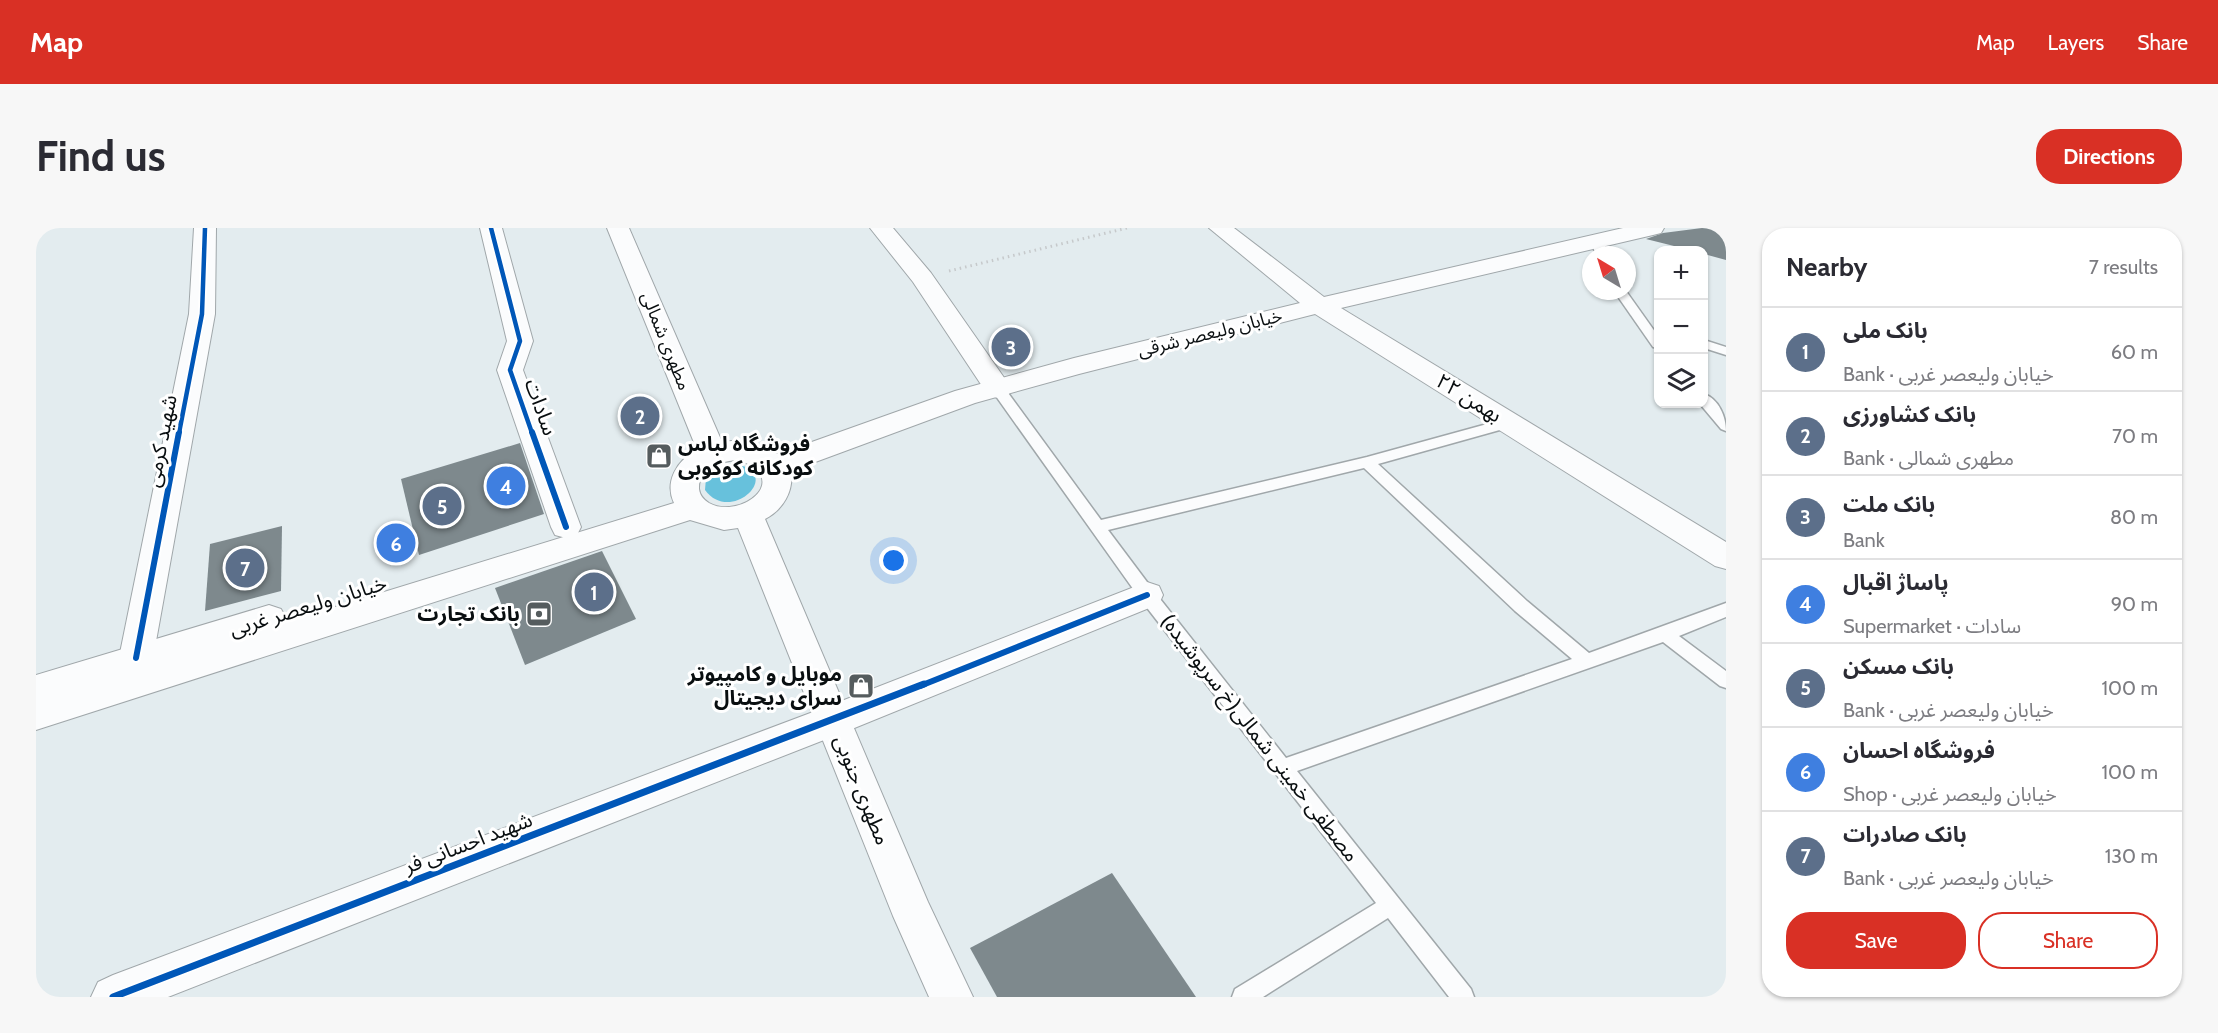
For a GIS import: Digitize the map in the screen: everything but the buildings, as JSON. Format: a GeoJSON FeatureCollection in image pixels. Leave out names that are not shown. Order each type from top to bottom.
{"type":"FeatureCollection","features":[{"type":"Feature","properties":{"kind":"main road","name":"شهید کرمی"},"geometry":{"type":"LineString","coordinates":[[136,658],[201,314],[205,228]]}},
{"type":"Feature","properties":{"kind":"main road","name":"سادات"},"geometry":{"type":"LineString","coordinates":[[490,228],[520,341],[510,370],[566,527]]}},
{"type":"Feature","properties":{"kind":"main road","name":"مطهری شمالی"},"geometry":{"type":"LineString","coordinates":[[618,228],[713,454]]}},
{"type":"Feature","properties":{"kind":"main road"},"geometry":{"type":"LineString","coordinates":[[881,228],[922,278],[998,389]]}},
{"type":"Feature","properties":{"kind":"main road","name":"۲۲ بهمن"},"geometry":{"type":"LineString","coordinates":[[1220,228],[1319,306],[1726,557]]}},
{"type":"Feature","properties":{"kind":"main road","name":"خیابان ولیعصر شرقی"},"geometry":{"type":"LineString","coordinates":[[1604,246],[1637,230]]}},
{"type":"Feature","properties":{"kind":"main road","name":"خیابان ولیعصر شرقی"},"geometry":{"type":"LineString","coordinates":[[775,466],[965,397],[1319,306],[1582,252]]}},
{"type":"Feature","properties":{"kind":"main road"},"geometry":{"type":"LineString","coordinates":[[741,450],[761,456],[775,466],[779,477],[776,493],[762,508],[748,515],[718,518],[704,515],[688,498],[685,478],[691,469],[713,454],[741,450]]}},
{"type":"Feature","properties":{"kind":"main road","name":"خیابان ولیعصر غربی"},"geometry":{"type":"LineString","coordinates":[[36,690],[566,527],[688,498]]}},
{"type":"Feature","properties":{"kind":"main road"},"geometry":{"type":"LineString","coordinates":[[36,715],[688,498]]}},
{"type":"Feature","properties":{"kind":"main road","name":"مطهری جنوبی"},"geometry":{"type":"LineString","coordinates":[[748,515],[914,916],[951,997]]}},
{"type":"Feature","properties":{"kind":"main road","name":"شهید احسانی فر"},"geometry":{"type":"LineString","coordinates":[[113,997],[834,720],[1148,595]]}},
{"type":"Feature","properties":{"kind":"lane"},"geometry":{"type":"LineString","coordinates":[[1626,300],[1654,338]]}},
{"type":"Feature","properties":{"kind":"lane"},"geometry":{"type":"LineString","coordinates":[[1644,326],[1654,329]]}},
{"type":"Feature","properties":{"kind":"lane"},"geometry":{"type":"LineString","coordinates":[[1708,345],[1726,351]]}},
{"type":"Feature","properties":{"kind":"lane","name":"مصطفی خمینی شمالی(خ سرپوشیده)"},"geometry":{"type":"LineString","coordinates":[[998,389],[1148,595],[1462,997]]}},
{"type":"Feature","properties":{"kind":"lane"},"geometry":{"type":"LineString","coordinates":[[1708,404],[1726,426]]}},
{"type":"Feature","properties":{"kind":"lane"},"geometry":{"type":"LineString","coordinates":[[1096,526],[1367,462],[1509,423]]}},
{"type":"Feature","properties":{"kind":"lane"},"geometry":{"type":"LineString","coordinates":[[1367,462],[1521,606],[1586,661]]}},
{"type":"Feature","properties":{"kind":"lane"},"geometry":{"type":"LineString","coordinates":[[1282,768],[1665,634],[1726,610]]}},
{"type":"Feature","properties":{"kind":"lane"},"geometry":{"type":"LineString","coordinates":[[1665,634],[1726,681]]}},
{"type":"Feature","properties":{"kind":"lane"},"geometry":{"type":"LineString","coordinates":[[1243,997],[1390,905]]}},
{"type":"Feature","properties":{"kind":"path"},"geometry":{"type":"LineString","coordinates":[[922,278],[1127,228]]}},
{"type":"Feature","properties":{"kind":"water"},"geometry":{"type":"Polygon","coordinates":[[[733,464],[748,469],[755,476],[755,485],[740,499],[728,502],[716,500],[705,490],[706,478],[716,468],[733,464]]]}},
{"type":"Feature","properties":{"kind":"cycle path"},"geometry":{"type":"LineString","coordinates":[[136,658],[202,314],[205,228]]}},
{"type":"Feature","properties":{"kind":"cycle path"},"geometry":{"type":"LineString","coordinates":[[491,228],[520,341],[510,370],[566,527]]}},
{"type":"Feature","properties":{"kind":"cycle path"},"geometry":{"type":"LineString","coordinates":[[113,997],[834,720],[1147,595]]}},
{"type":"Feature","properties":{"kind":"place","name":"بانک ملت"},"geometry":{"type":"Point","coordinates":[1011,347]}},
{"type":"Feature","properties":{"kind":"place","name":"بانک کشاورزی"},"geometry":{"type":"Point","coordinates":[640,416]}},
{"type":"Feature","properties":{"kind":"place","name":"فروشگاه لباس کودکانه کوکوبی"},"geometry":{"type":"Point","coordinates":[659,456]}},
{"type":"Feature","properties":{"kind":"place","name":"پاساژ اقبال"},"geometry":{"type":"Point","coordinates":[506,486]}},
{"type":"Feature","properties":{"kind":"place","name":"بانک مسکن"},"geometry":{"type":"Point","coordinates":[442,506]}},
{"type":"Feature","properties":{"kind":"place","name":"فروشگاه احسان"},"geometry":{"type":"Point","coordinates":[396,543]}},
{"type":"Feature","properties":{"kind":"place","name":"بانک صادرات"},"geometry":{"type":"Point","coordinates":[245,568]}},
{"type":"Feature","properties":{"kind":"place","name":"بانک ملی"},"geometry":{"type":"Point","coordinates":[594,592]}},
{"type":"Feature","properties":{"kind":"place","name":"بانک تجارت"},"geometry":{"type":"Point","coordinates":[539,614]}},
{"type":"Feature","properties":{"kind":"place","name":"موبایل و کامپیوتر سرای دیجیتال"},"geometry":{"type":"Point","coordinates":[861,686]}}]}
